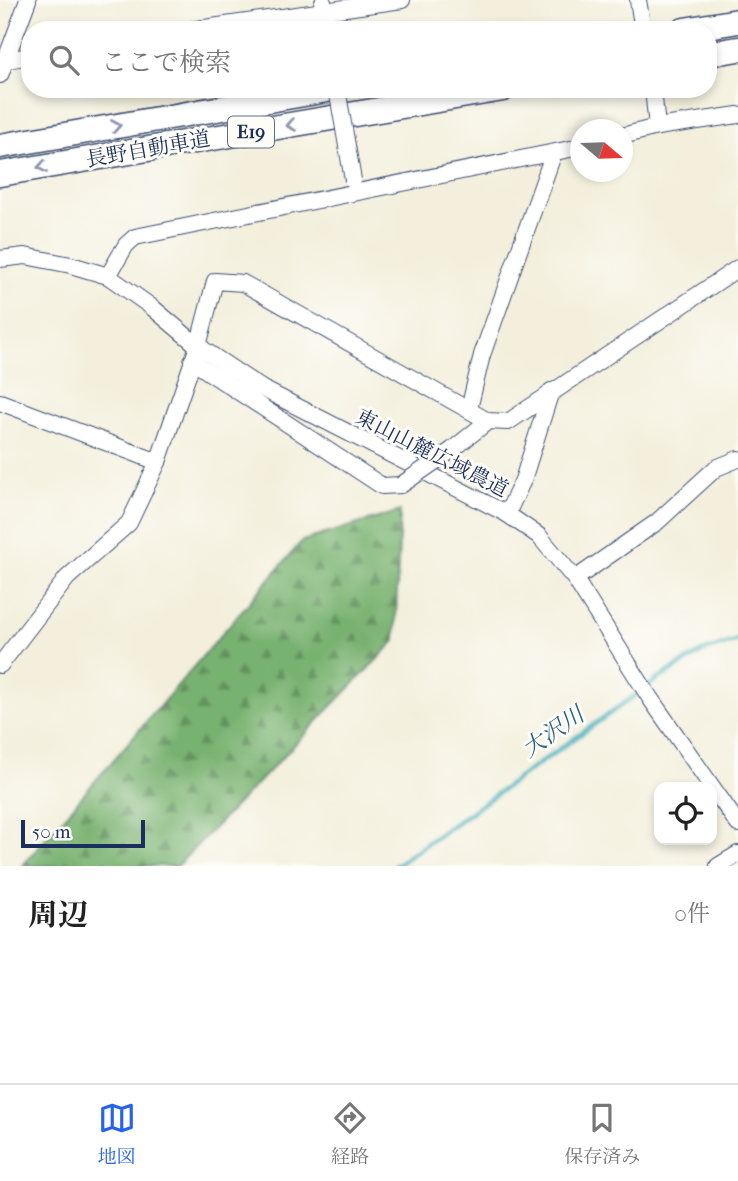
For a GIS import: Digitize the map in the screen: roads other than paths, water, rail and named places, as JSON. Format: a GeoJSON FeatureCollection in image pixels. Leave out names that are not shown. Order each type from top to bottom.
{"type":"FeatureCollection","features":[{"type":"Feature","properties":{"kind":"highway"},"geometry":{"type":"LineString","coordinates":[[717,24],[738,20]]}},
{"type":"Feature","properties":{"kind":"highway"},"geometry":{"type":"LineString","coordinates":[[717,53],[738,50]]}},
{"type":"Feature","properties":{"kind":"highway","name":"長野自動車道"},"geometry":{"type":"LineString","coordinates":[[0,146],[282,98]]}},
{"type":"Feature","properties":{"kind":"highway","name":"長野自動車道"},"geometry":{"type":"LineString","coordinates":[[0,174],[450,98]]}},
{"type":"Feature","properties":{"kind":"street"},"geometry":{"type":"LineString","coordinates":[[2,65],[28,0]]}},
{"type":"Feature","properties":{"kind":"street"},"geometry":{"type":"LineString","coordinates":[[240,21],[322,6],[402,0]]}},
{"type":"Feature","properties":{"kind":"street"},"geometry":{"type":"LineString","coordinates":[[638,0],[642,21]]}},
{"type":"Feature","properties":{"kind":"street"},"geometry":{"type":"LineString","coordinates":[[2,65],[21,59]]}},
{"type":"Feature","properties":{"kind":"street"},"geometry":{"type":"LineString","coordinates":[[337,98],[354,186]]}},
{"type":"Feature","properties":{"kind":"street"},"geometry":{"type":"LineString","coordinates":[[654,98],[657,120]]}},
{"type":"Feature","properties":{"kind":"street"},"geometry":{"type":"LineString","coordinates":[[633,131],[657,120],[738,115]]}},
{"type":"Feature","properties":{"kind":"street"},"geometry":{"type":"LineString","coordinates":[[108,276],[126,245],[135,237],[354,186],[553,155],[570,150]]}},
{"type":"Feature","properties":{"kind":"street"},"geometry":{"type":"LineString","coordinates":[[469,409],[482,355],[553,155]]}},
{"type":"Feature","properties":{"kind":"street","name":"東山山麓広域農道"},"geometry":{"type":"LineString","coordinates":[[0,259],[25,256],[108,276],[153,308],[195,354],[507,514],[539,536],[575,579],[650,698],[738,824]]}},
{"type":"Feature","properties":{"kind":"street"},"geometry":{"type":"LineString","coordinates":[[0,665],[67,578],[129,523],[158,463],[195,354],[215,281],[243,283],[488,421],[508,422],[738,268]]}},
{"type":"Feature","properties":{"kind":"street"},"geometry":{"type":"LineString","coordinates":[[195,354],[382,486],[401,485],[488,421]]}},
{"type":"Feature","properties":{"kind":"street"},"geometry":{"type":"LineString","coordinates":[[507,514],[523,480],[551,391]]}},
{"type":"Feature","properties":{"kind":"street"},"geometry":{"type":"LineString","coordinates":[[0,402],[158,463]]}},
{"type":"Feature","properties":{"kind":"street"},"geometry":{"type":"LineString","coordinates":[[575,579],[657,522],[716,468],[738,458]]}},
{"type":"Feature","properties":{"kind":"street"},"geometry":{"type":"LineString","coordinates":[[718,866],[738,854]]}},
{"type":"Feature","properties":{"kind":"waterway","name":"大沢川"},"geometry":{"type":"LineString","coordinates":[[395,866],[661,677],[702,652],[738,640]]}}]}
